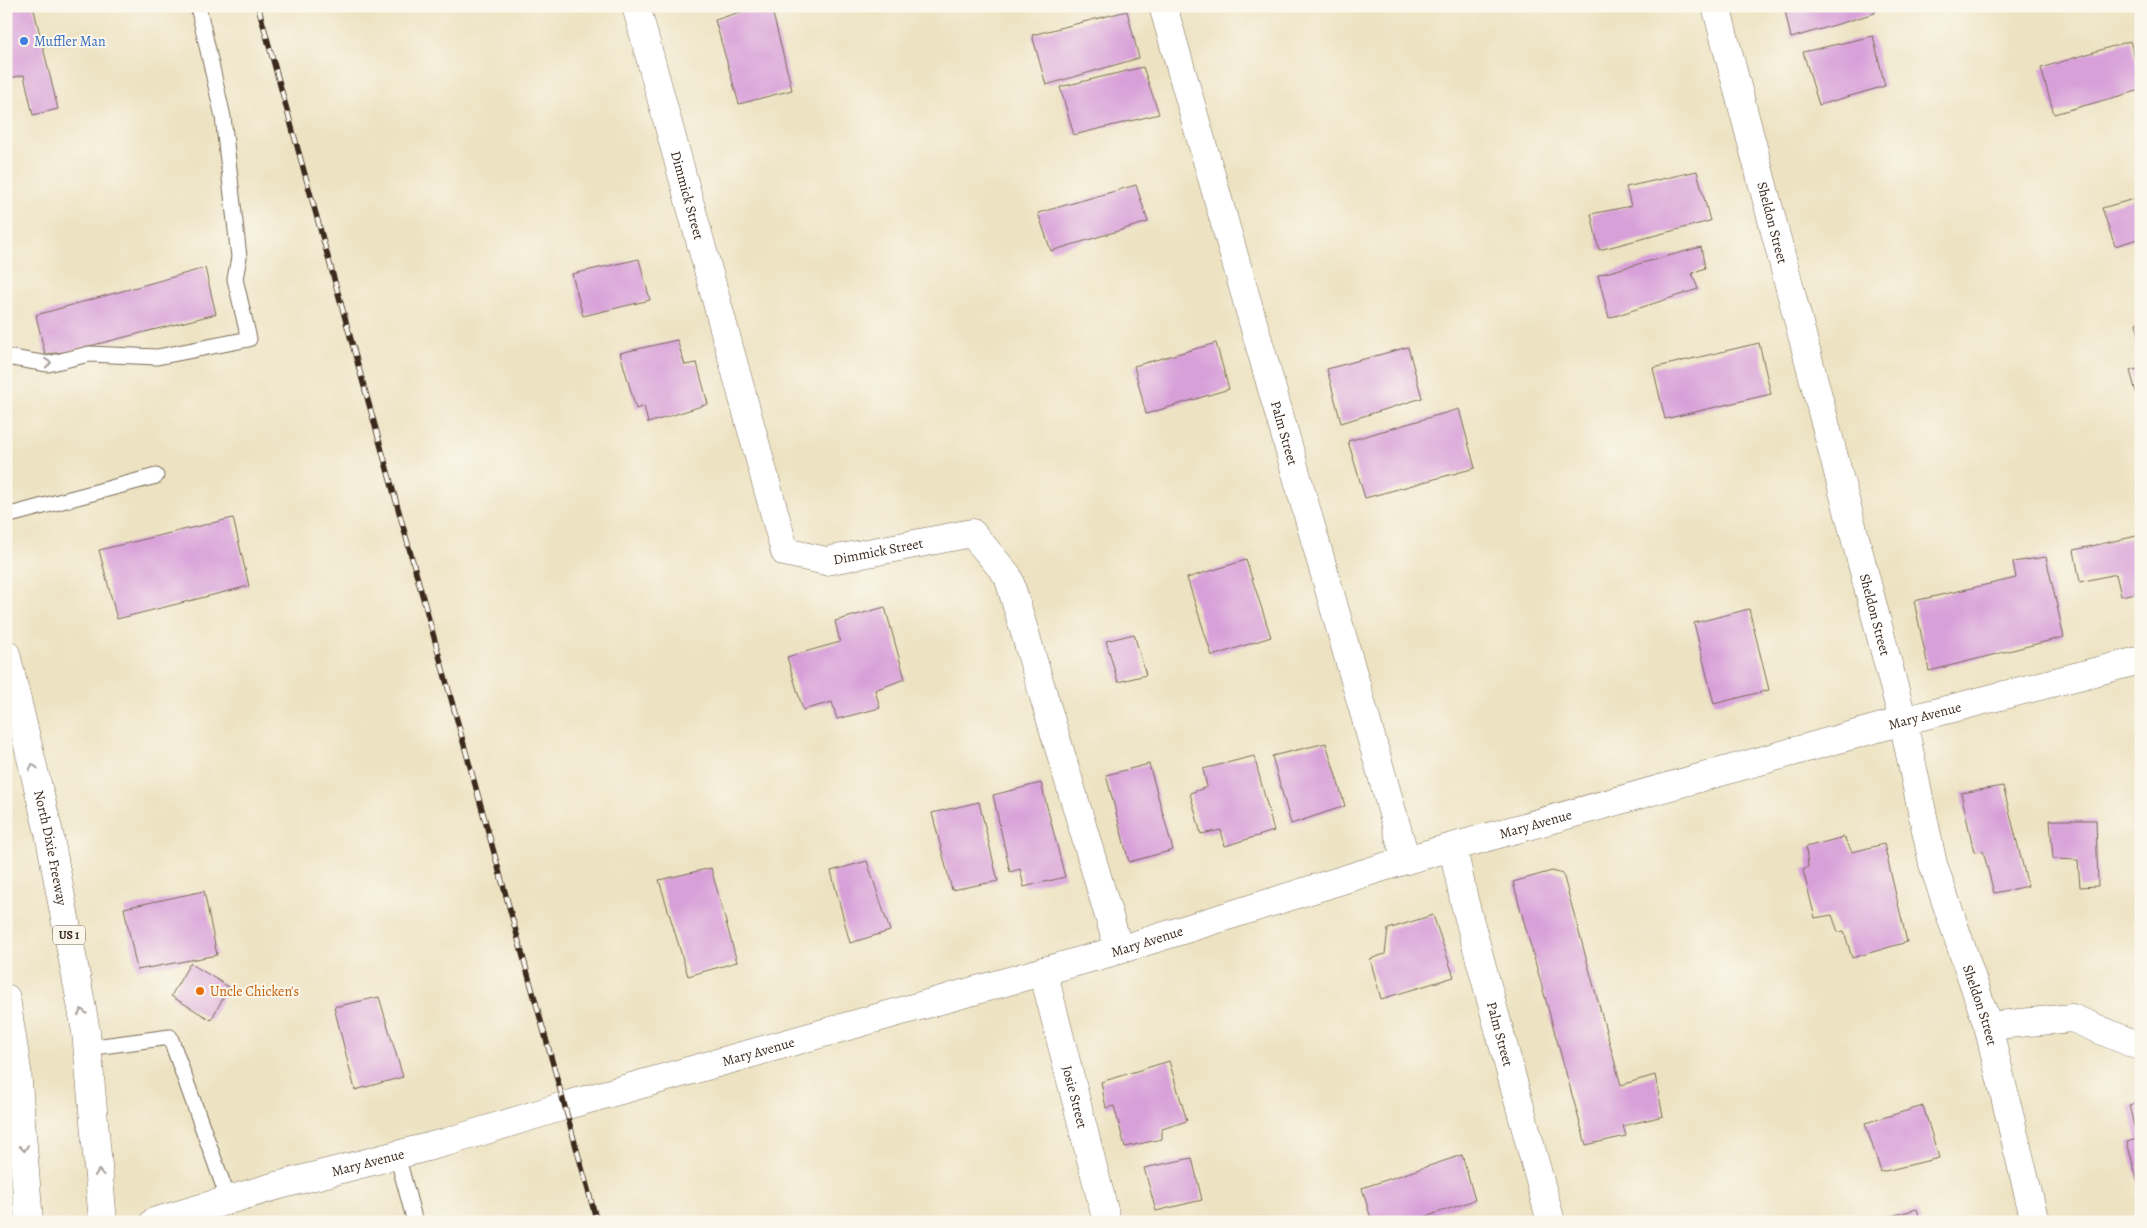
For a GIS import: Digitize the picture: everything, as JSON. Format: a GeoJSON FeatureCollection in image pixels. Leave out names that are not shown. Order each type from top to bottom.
{"type":"FeatureCollection","features":[{"type":"Feature","properties":{"kind":"street","name":"Dimmick Street"},"geometry":{"type":"LineString","coordinates":[[636,6],[785,552],[826,561],[972,533],[1008,576],[1119,950]]}},
{"type":"Feature","properties":{"kind":"street","name":"Palm Street"},"geometry":{"type":"LineString","coordinates":[[1162,6],[1406,860]]}},
{"type":"Feature","properties":{"kind":"street","name":"Sheldon Street"},"geometry":{"type":"LineString","coordinates":[[1716,6],[1903,721],[1933,864],[1988,1026],[2036,1222]]}},
{"type":"Feature","properties":{"kind":"street","name":"North Dixie Freeway"},"geometry":{"type":"LineString","coordinates":[[6,654],[51,843],[74,961],[87,1048],[103,1222]]}},
{"type":"Feature","properties":{"kind":"street","name":"Mary Avenue"},"geometry":{"type":"LineString","coordinates":[[154,1222],[195,1216],[229,1201],[1043,972],[1406,860],[1903,721],[2141,660]]}},
{"type":"Feature","properties":{"kind":"street","name":"Palm Street"},"geometry":{"type":"LineString","coordinates":[[1453,848],[1464,900],[1551,1222]]}},
{"type":"Feature","properties":{"kind":"street","name":"Josie Street"},"geometry":{"type":"LineString","coordinates":[[1043,972],[1108,1222]]}},
{"type":"Feature","properties":{"kind":"street"},"geometry":{"type":"LineString","coordinates":[[6,998],[17,1070],[29,1222]]}},
{"type":"Feature","properties":{"kind":"street"},"geometry":{"type":"LineString","coordinates":[[1988,1026],[2072,1018],[2141,1047]]}},
{"type":"Feature","properties":{"kind":"lane"},"geometry":{"type":"LineString","coordinates":[[6,357],[48,364],[89,354],[157,357],[249,339],[235,278],[239,256],[223,117],[198,6]]}},
{"type":"Feature","properties":{"kind":"lane"},"geometry":{"type":"LineString","coordinates":[[6,516],[156,476]]}},
{"type":"Feature","properties":{"kind":"lane"},"geometry":{"type":"LineString","coordinates":[[87,1048],[170,1036],[229,1201]]}},
{"type":"Feature","properties":{"kind":"lane"},"geometry":{"type":"LineString","coordinates":[[397,1154],[415,1222]]}},
{"type":"Feature","properties":{"kind":"building","name":"Muffler Man"},"geometry":{"type":"Polygon","coordinates":[[[6,6],[33,6],[58,109],[33,115],[24,75],[6,79],[6,6]]]}},
{"type":"Feature","properties":{"kind":"building"},"geometry":{"type":"Polygon","coordinates":[[[759,6],[771,6],[792,90],[739,104],[715,20],[759,6]]]}},
{"type":"Feature","properties":{"kind":"building"},"geometry":{"type":"Polygon","coordinates":[[[1784,6],[1874,6],[1875,13],[1791,38],[1784,6]]]}},
{"type":"Feature","properties":{"kind":"building"},"geometry":{"type":"Polygon","coordinates":[[[1127,11],[1139,58],[1046,85],[1032,35],[1127,11]]]}},
{"type":"Feature","properties":{"kind":"building"},"geometry":{"type":"Polygon","coordinates":[[[1873,36],[1885,86],[1819,105],[1803,52],[1873,36]]]}},
{"type":"Feature","properties":{"kind":"building"},"geometry":{"type":"Polygon","coordinates":[[[2130,41],[2141,79],[2141,90],[2054,114],[2041,68],[2130,41]]]}},
{"type":"Feature","properties":{"kind":"building"},"geometry":{"type":"Polygon","coordinates":[[[1143,67],[1159,114],[1074,135],[1060,87],[1143,67]]]}},
{"type":"Feature","properties":{"kind":"building"},"geometry":{"type":"Polygon","coordinates":[[[1697,171],[1710,221],[1599,250],[1591,214],[1631,206],[1626,187],[1697,171]]]}},
{"type":"Feature","properties":{"kind":"building"},"geometry":{"type":"Polygon","coordinates":[[[1136,185],[1148,222],[1051,251],[1038,213],[1136,185]]]}},
{"type":"Feature","properties":{"kind":"building"},"geometry":{"type":"Polygon","coordinates":[[[2141,197],[2141,238],[2115,246],[2102,208],[2141,197]]]}},
{"type":"Feature","properties":{"kind":"building"},"geometry":{"type":"Polygon","coordinates":[[[1701,247],[1705,268],[1692,273],[1698,289],[1609,318],[1598,275],[1701,247]]]}},
{"type":"Feature","properties":{"kind":"building"},"geometry":{"type":"Polygon","coordinates":[[[639,259],[650,300],[583,316],[572,274],[639,259]]]}},
{"type":"Feature","properties":{"kind":"building"},"geometry":{"type":"Polygon","coordinates":[[[205,268],[216,314],[66,352],[45,354],[36,315],[205,268]]]}},
{"type":"Feature","properties":{"kind":"building"},"geometry":{"type":"Polygon","coordinates":[[[2141,321],[2141,339],[2140,339],[2136,323],[2141,321]]]}},
{"type":"Feature","properties":{"kind":"building"},"geometry":{"type":"Polygon","coordinates":[[[677,340],[685,365],[697,363],[708,404],[648,423],[644,406],[636,409],[620,353],[677,340]]]}},
{"type":"Feature","properties":{"kind":"building"},"geometry":{"type":"Polygon","coordinates":[[[1216,343],[1229,389],[1146,414],[1134,366],[1216,343]]]}},
{"type":"Feature","properties":{"kind":"building"},"geometry":{"type":"Polygon","coordinates":[[[1759,343],[1771,394],[1665,419],[1653,368],[1759,343]]]}},
{"type":"Feature","properties":{"kind":"building"},"geometry":{"type":"Polygon","coordinates":[[[1408,347],[1422,398],[1341,423],[1327,369],[1408,347]]]}},
{"type":"Feature","properties":{"kind":"building"},"geometry":{"type":"Polygon","coordinates":[[[2141,368],[2141,406],[2140,406],[2130,371],[2141,368]]]}},
{"type":"Feature","properties":{"kind":"building"},"geometry":{"type":"Polygon","coordinates":[[[1459,409],[1475,468],[1365,498],[1348,441],[1459,409]]]}},
{"type":"Feature","properties":{"kind":"building"},"geometry":{"type":"Polygon","coordinates":[[[233,518],[249,586],[117,619],[99,550],[233,518]]]}},
{"type":"Feature","properties":{"kind":"building"},"geometry":{"type":"Polygon","coordinates":[[[2141,535],[2141,592],[2121,596],[2116,574],[2080,582],[2074,550],[2141,535]]]}},
{"type":"Feature","properties":{"kind":"building"},"geometry":{"type":"Polygon","coordinates":[[[2046,557],[2064,637],[1929,671],[1914,601],[2016,578],[2013,562],[2046,557]]]}},
{"type":"Feature","properties":{"kind":"building"},"geometry":{"type":"Polygon","coordinates":[[[1246,560],[1271,637],[1212,656],[1187,578],[1246,560]]]}},
{"type":"Feature","properties":{"kind":"building"},"geometry":{"type":"Polygon","coordinates":[[[885,607],[905,679],[875,690],[880,708],[837,719],[832,702],[803,710],[787,657],[840,642],[835,621],[885,607]]]}},
{"type":"Feature","properties":{"kind":"building"},"geometry":{"type":"Polygon","coordinates":[[[1749,609],[1769,690],[1714,704],[1694,623],[1749,609]]]}},
{"type":"Feature","properties":{"kind":"building"},"geometry":{"type":"Polygon","coordinates":[[[1134,634],[1146,675],[1118,682],[1106,641],[1134,634]]]}},
{"type":"Feature","properties":{"kind":"building"},"geometry":{"type":"Polygon","coordinates":[[[1326,743],[1345,806],[1291,824],[1272,756],[1326,743]]]}},
{"type":"Feature","properties":{"kind":"building"},"geometry":{"type":"Polygon","coordinates":[[[1254,756],[1274,831],[1225,846],[1221,830],[1201,834],[1190,793],[1207,787],[1203,769],[1254,756]]]}},
{"type":"Feature","properties":{"kind":"building"},"geometry":{"type":"Polygon","coordinates":[[[1149,764],[1173,850],[1129,862],[1106,775],[1149,764]]]}},
{"type":"Feature","properties":{"kind":"building"},"geometry":{"type":"Polygon","coordinates":[[[1041,783],[1065,877],[1024,887],[1020,869],[1010,872],[993,795],[1041,783]]]}},
{"type":"Feature","properties":{"kind":"building"},"geometry":{"type":"Polygon","coordinates":[[[2003,786],[2028,886],[1994,893],[1983,851],[1974,852],[1961,793],[2003,786]]]}},
{"type":"Feature","properties":{"kind":"building"},"geometry":{"type":"Polygon","coordinates":[[[979,802],[998,881],[952,890],[932,813],[979,802]]]}},
{"type":"Feature","properties":{"kind":"building"},"geometry":{"type":"Polygon","coordinates":[[[2050,820],[2096,820],[2098,886],[2080,887],[2078,860],[2053,859],[2050,820]]]}},
{"type":"Feature","properties":{"kind":"building"},"geometry":{"type":"Polygon","coordinates":[[[1844,837],[1852,852],[1884,844],[1907,942],[1852,958],[1844,931],[1838,932],[1832,915],[1815,918],[1803,870],[1808,867],[1806,847],[1844,837]]]}},
{"type":"Feature","properties":{"kind":"building"},"geometry":{"type":"Polygon","coordinates":[[[867,861],[890,931],[850,943],[831,871],[867,861]]]}},
{"type":"Feature","properties":{"kind":"building"},"geometry":{"type":"Polygon","coordinates":[[[711,868],[737,962],[688,976],[659,880],[711,868]]]}},
{"type":"Feature","properties":{"kind":"building"},"geometry":{"type":"Polygon","coordinates":[[[1552,871],[1563,874],[1621,1085],[1655,1075],[1663,1116],[1623,1126],[1626,1136],[1586,1145],[1513,882],[1552,871]]]}},
{"type":"Feature","properties":{"kind":"building"},"geometry":{"type":"Polygon","coordinates":[[[204,891],[217,955],[137,970],[124,908],[204,891]]]}},
{"type":"Feature","properties":{"kind":"building"},"geometry":{"type":"Polygon","coordinates":[[[1433,915],[1454,977],[1381,999],[1370,959],[1385,954],[1388,929],[1433,915]]]}},
{"type":"Feature","properties":{"kind":"building","name":"Uncle Chicken's"},"geometry":{"type":"Polygon","coordinates":[[[190,963],[229,987],[211,1020],[171,996],[190,963]]]}},
{"type":"Feature","properties":{"kind":"building"},"geometry":{"type":"Polygon","coordinates":[[[379,997],[403,1077],[355,1090],[334,1007],[379,997]]]}},
{"type":"Feature","properties":{"kind":"building"},"geometry":{"type":"Polygon","coordinates":[[[1169,1061],[1187,1121],[1162,1129],[1162,1139],[1125,1147],[1114,1106],[1106,1108],[1101,1082],[1169,1061]]]}},
{"type":"Feature","properties":{"kind":"building"},"geometry":{"type":"Polygon","coordinates":[[[2141,1102],[2140,1190],[2127,1142],[2137,1139],[2129,1105],[2141,1102]]]}},
{"type":"Feature","properties":{"kind":"building"},"geometry":{"type":"Polygon","coordinates":[[[1923,1106],[1939,1158],[1881,1172],[1865,1123],[1923,1106]]]}},
{"type":"Feature","properties":{"kind":"building"},"geometry":{"type":"Polygon","coordinates":[[[1462,1155],[1475,1200],[1410,1222],[1372,1222],[1362,1188],[1462,1155]]]}},
{"type":"Feature","properties":{"kind":"building"},"geometry":{"type":"Polygon","coordinates":[[[1192,1158],[1202,1200],[1156,1211],[1144,1168],[1192,1158]]]}},
{"type":"Feature","properties":{"kind":"building"},"geometry":{"type":"Polygon","coordinates":[[[1917,1209],[1921,1222],[1873,1222],[1873,1221],[1917,1209]]]}},
{"type":"Feature","properties":{"kind":"railway"},"geometry":{"type":"LineString","coordinates":[[258,6],[597,1222]]}},
{"type":"Feature","properties":{"kind":"place","name":"Muffler Man"},"geometry":{"type":"Point","coordinates":[24,41]}},
{"type":"Feature","properties":{"kind":"place","name":"Uncle Chicken's"},"geometry":{"type":"Point","coordinates":[200,991]}}]}
